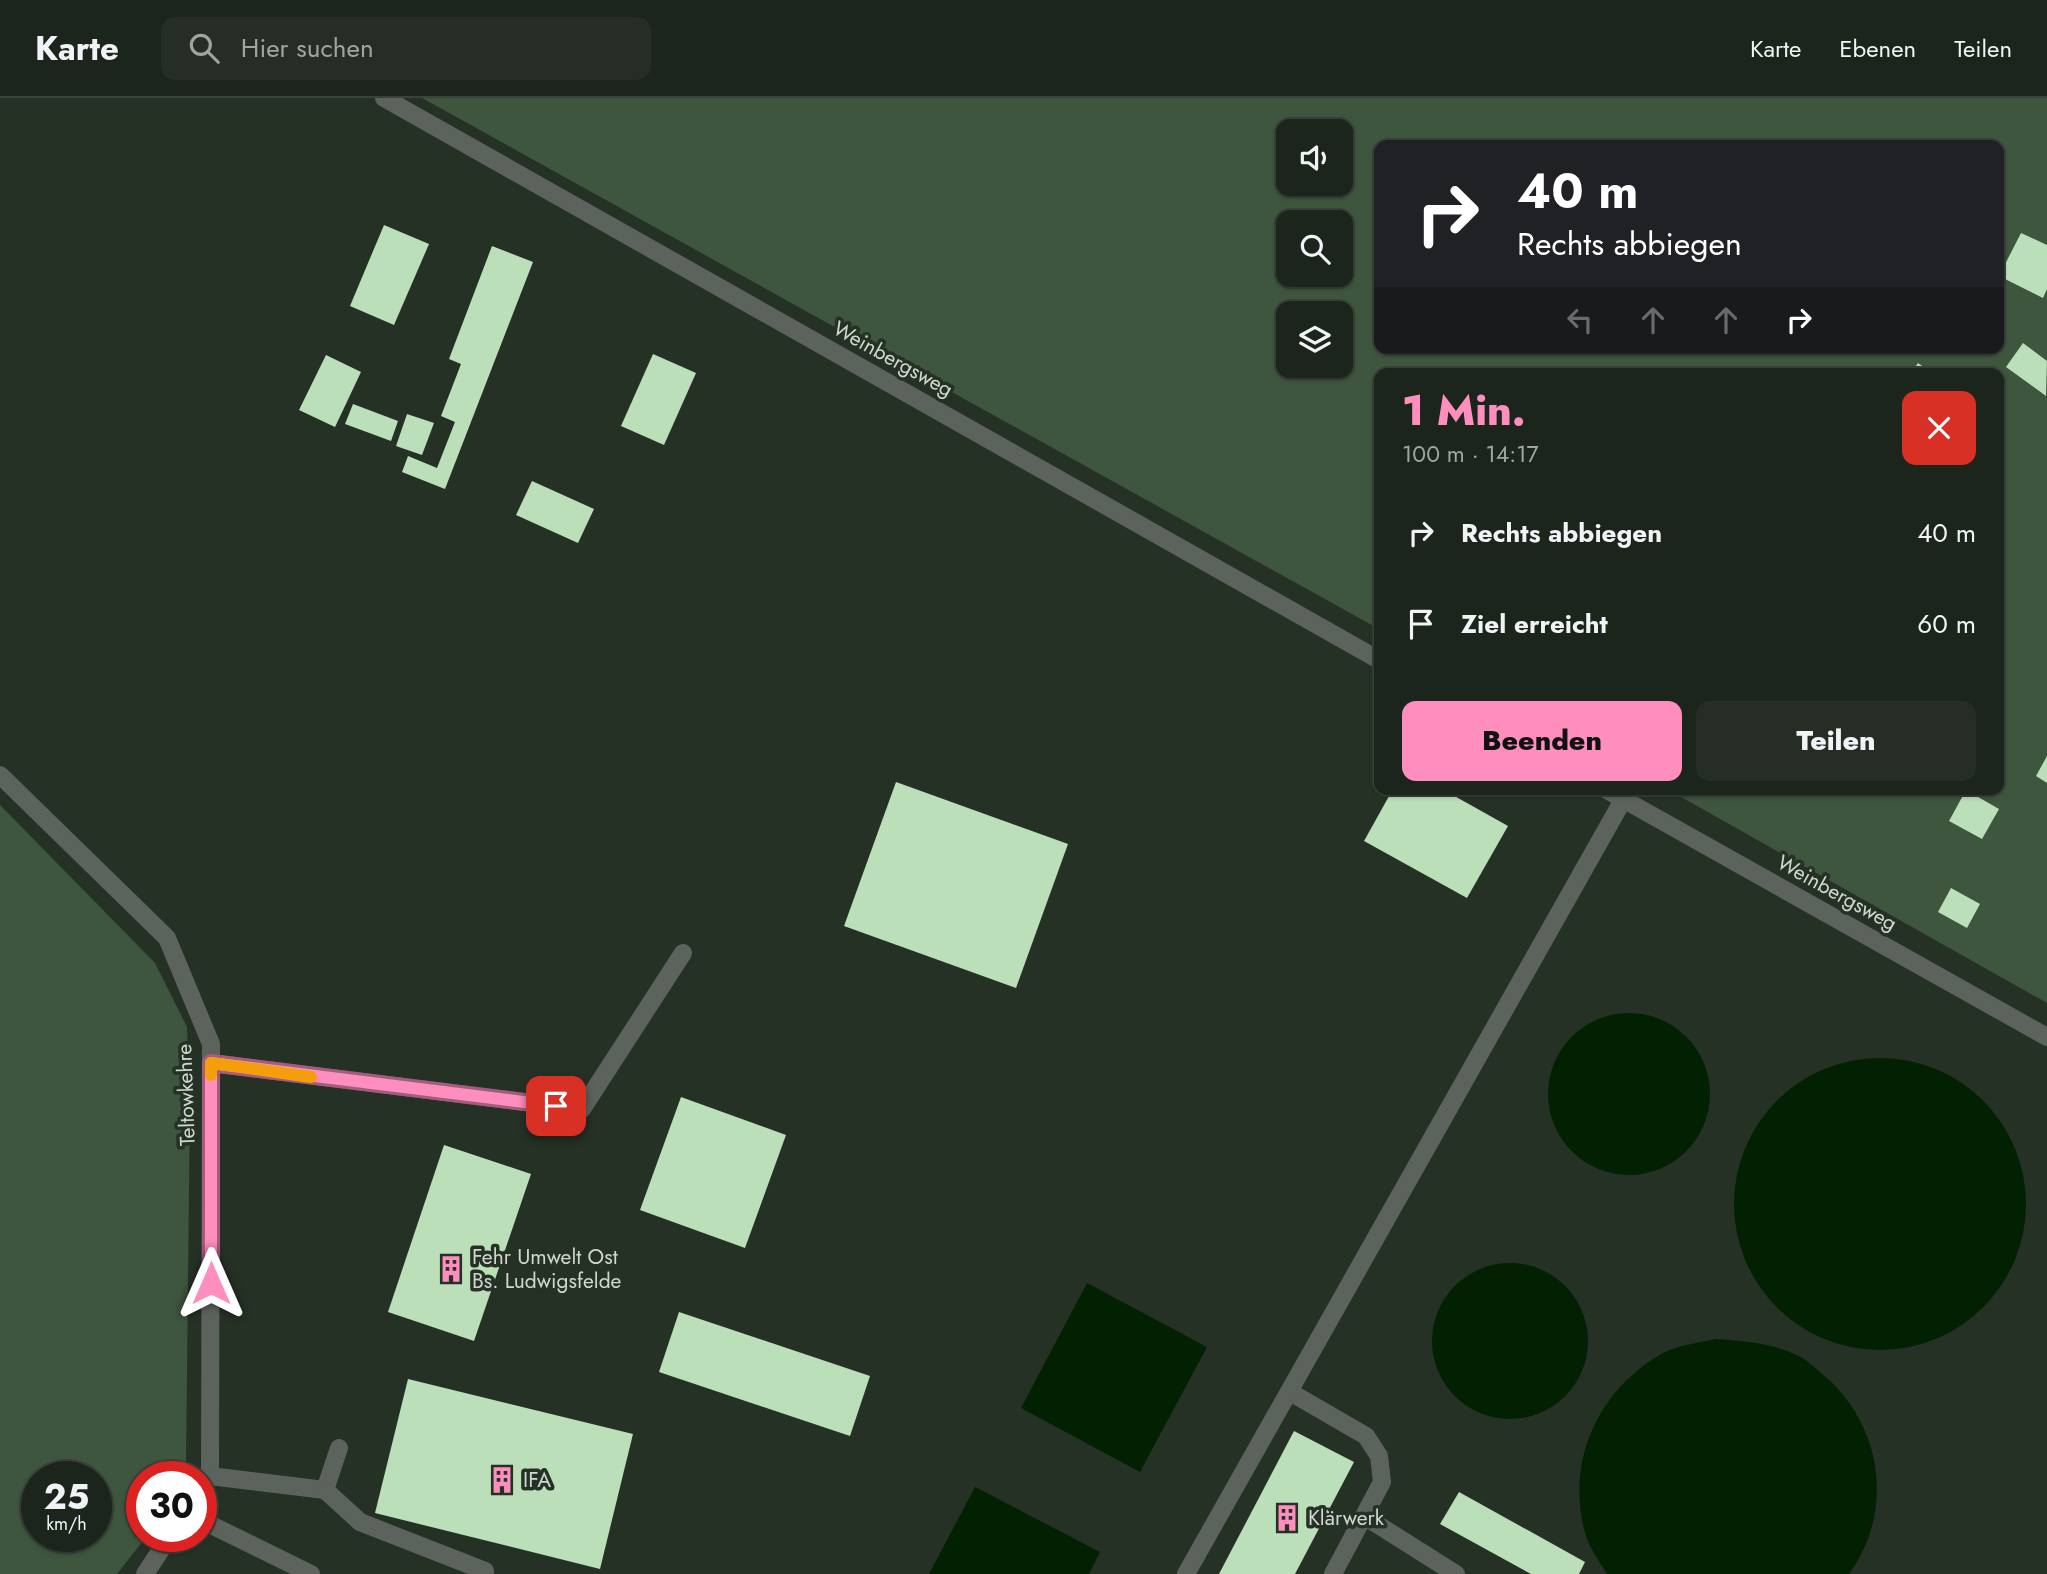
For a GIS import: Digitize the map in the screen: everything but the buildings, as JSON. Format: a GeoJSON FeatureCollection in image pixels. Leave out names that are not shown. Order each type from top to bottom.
{"type":"FeatureCollection","features":[{"type":"Feature","properties":{"kind":"street","name":"Weinbergsweg"},"geometry":{"type":"LineString","coordinates":[[384,98],[1374,657]]}},
{"type":"Feature","properties":{"kind":"street","name":"Teltowkehre"},"geometry":{"type":"LineString","coordinates":[[0,775],[167,938],[211,1044],[206,1461]]}},
{"type":"Feature","properties":{"kind":"street","name":"Weinbergsweg"},"geometry":{"type":"LineString","coordinates":[[1615,795],[2047,1037]]}},
{"type":"Feature","properties":{"kind":"street"},"geometry":{"type":"LineString","coordinates":[[1186,1574],[1623,800]]}},
{"type":"Feature","properties":{"kind":"street"},"geometry":{"type":"LineString","coordinates":[[211,1063],[582,1110],[683,953]]}},
{"type":"Feature","properties":{"kind":"street"},"geometry":{"type":"LineString","coordinates":[[1290,1392],[1366,1436],[1378,1456],[1382,1482],[1332,1574]]}},
{"type":"Feature","properties":{"kind":"street"},"geometry":{"type":"LineString","coordinates":[[325,1490],[339,1448]]}},
{"type":"Feature","properties":{"kind":"street"},"geometry":{"type":"LineString","coordinates":[[217,1483],[325,1490],[360,1522],[485,1571]]}},
{"type":"Feature","properties":{"kind":"street"},"geometry":{"type":"LineString","coordinates":[[1364,1516],[1457,1574]]}},
{"type":"Feature","properties":{"kind":"street"},"geometry":{"type":"LineString","coordinates":[[217,1528],[311,1574]]}},
{"type":"Feature","properties":{"kind":"street"},"geometry":{"type":"LineString","coordinates":[[145,1574],[159,1552]]}},
{"type":"Feature","properties":{"kind":"shaded area"},"geometry":{"type":"Polygon","coordinates":[[[422,98],[2047,98],[2047,1003],[1678,795],[2004,795],[2004,368],[1374,368],[1374,626],[422,98]]]}},
{"type":"Feature","properties":{"kind":"shaded area"},"geometry":{"type":"Polygon","coordinates":[[[0,805],[155,963],[187,1027],[190,1098],[186,1461],[126,1461],[126,1552],[134,1552],[117,1574],[0,1574],[0,805]]]}},
{"type":"Feature","properties":{"kind":"shaded area"},"geometry":{"type":"Polygon","coordinates":[[[1629,1013],[1660,1019],[1686,1037],[1704,1063],[1710,1094],[1704,1125],[1686,1151],[1660,1169],[1629,1175],[1598,1169],[1572,1151],[1554,1125],[1548,1094],[1554,1063],[1572,1037],[1598,1019],[1629,1013]]]}},
{"type":"Feature","properties":{"kind":"shaded area"},"geometry":{"type":"Polygon","coordinates":[[[1880,1058],[1922,1064],[1949,1075],[1973,1091],[1993,1111],[2009,1135],[2020,1162],[2026,1204],[2020,1246],[2009,1273],[1993,1297],[1973,1317],[1949,1333],[1922,1344],[1880,1350],[1838,1344],[1811,1333],[1787,1317],[1767,1297],[1751,1273],[1740,1246],[1734,1204],[1740,1162],[1751,1135],[1767,1111],[1787,1091],[1811,1075],[1838,1064],[1880,1058]]]}},
{"type":"Feature","properties":{"kind":"shaded area"},"geometry":{"type":"Polygon","coordinates":[[[1510,1263],[1540,1269],[1565,1286],[1582,1311],[1588,1341],[1582,1371],[1565,1396],[1540,1413],[1510,1419],[1480,1413],[1455,1396],[1438,1371],[1432,1341],[1438,1311],[1455,1286],[1480,1269],[1510,1263]]]}},
{"type":"Feature","properties":{"kind":"shaded area"},"geometry":{"type":"Polygon","coordinates":[[[1087,1283],[1207,1347],[1140,1472],[1021,1408],[1087,1283]]]}},
{"type":"Feature","properties":{"kind":"shaded area"},"geometry":{"type":"Polygon","coordinates":[[[1715,1339],[1768,1345],[1799,1356],[1841,1392],[1857,1416],[1869,1441],[1875,1467],[1877,1495],[1873,1522],[1864,1549],[1849,1574],[1607,1574],[1593,1551],[1586,1536],[1580,1509],[1580,1482],[1592,1431],[1604,1407],[1640,1368],[1663,1353],[1715,1339]]]}},
{"type":"Feature","properties":{"kind":"shaded area"},"geometry":{"type":"Polygon","coordinates":[[[975,1487],[1100,1552],[1089,1574],[929,1574],[975,1487]]]}},
{"type":"Feature","properties":{"kind":"slow traffic"},"geometry":{"type":"LineString","coordinates":[[211,1075],[211,1063],[311,1077]]}},
{"type":"Feature","properties":{"kind":"place","name":"Fehr Umwelt Ost Bs. Ludwigsfelde"},"geometry":{"type":"Point","coordinates":[451,1269]}},
{"type":"Feature","properties":{"kind":"place","name":"IFA"},"geometry":{"type":"Point","coordinates":[502,1480]}},
{"type":"Feature","properties":{"kind":"place","name":"Klärwerk"},"geometry":{"type":"Point","coordinates":[1287,1518]}},
{"type":"Feature","properties":{"kind":"route"},"geometry":{"type":"LineString","coordinates":[[211,1283],[211,1063],[556,1106]]}}]}
